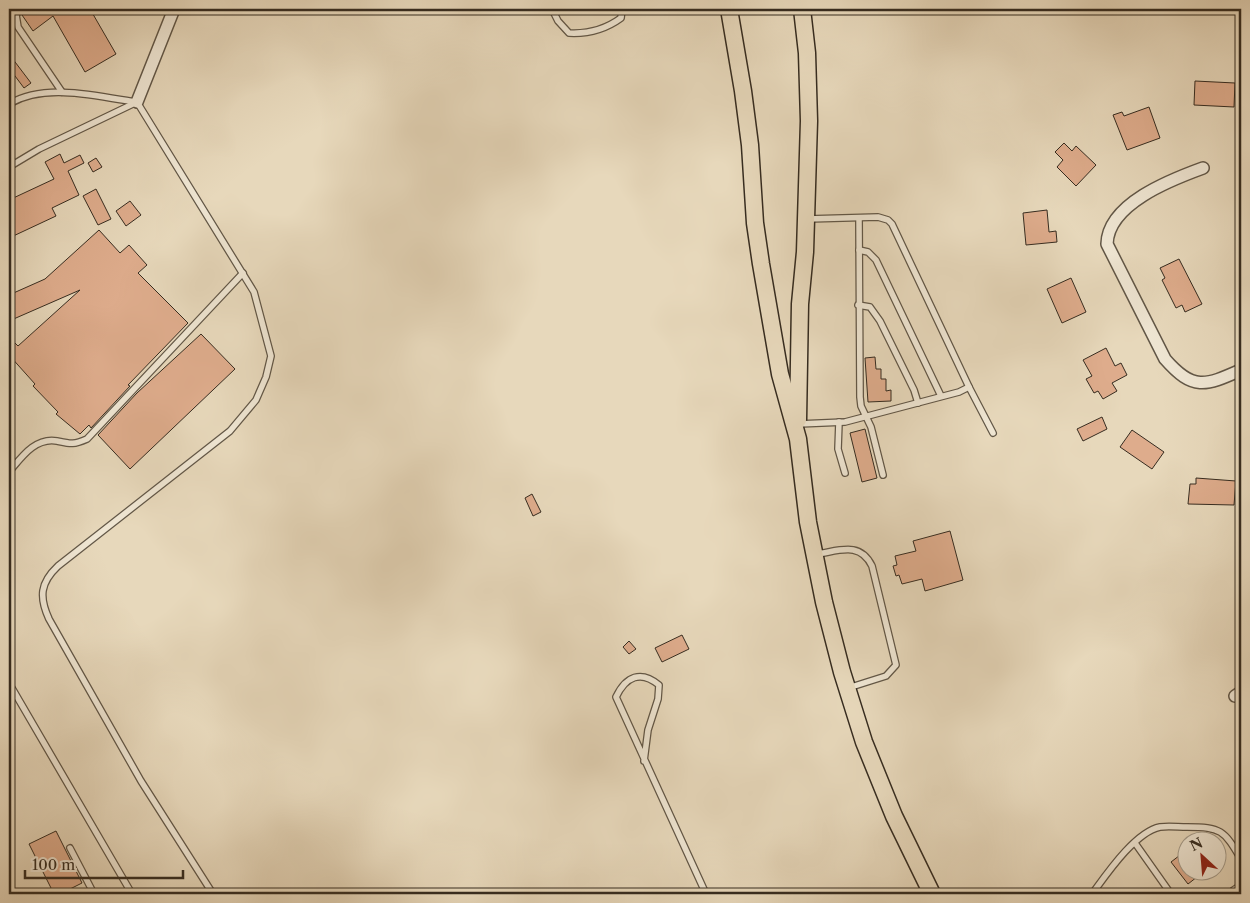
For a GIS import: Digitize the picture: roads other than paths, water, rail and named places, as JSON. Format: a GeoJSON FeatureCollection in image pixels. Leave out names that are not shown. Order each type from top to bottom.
{"type":"FeatureCollection","features":[{"type":"Feature","properties":{"kind":"main road"},"geometry":{"type":"LineString","coordinates":[[729,9],[750,145],[755,223],[762,273],[780,374],[798,431]]}},
{"type":"Feature","properties":{"kind":"main road"},"geometry":{"type":"LineString","coordinates":[[802,9],[807,52],[809,121],[806,219],[800,304],[798,431],[815,554],[824,602],[847,688],[864,742],[894,816],[932,894]]}},
{"type":"Feature","properties":{"kind":"street"},"geometry":{"type":"LineString","coordinates":[[137,102],[171,11]]}},
{"type":"Feature","properties":{"kind":"street"},"geometry":{"type":"LineString","coordinates":[[1203,168],[1131,203],[1117,215],[1107,232],[1107,244],[1165,358],[1175,370],[1190,382],[1214,382],[1241,370]]}},
{"type":"Feature","properties":{"kind":"street"},"geometry":{"type":"LineString","coordinates":[[1235,894],[1241,890]]}},
{"type":"Feature","properties":{"kind":"lane"},"geometry":{"type":"LineString","coordinates":[[20,9],[16,15],[18,27],[62,92]]}},
{"type":"Feature","properties":{"kind":"lane"},"geometry":{"type":"LineString","coordinates":[[552,9],[558,21],[569,33],[586,34],[621,18],[622,9]]}},
{"type":"Feature","properties":{"kind":"lane"},"geometry":{"type":"LineString","coordinates":[[9,104],[17,99],[45,92],[62,92],[137,102]]}},
{"type":"Feature","properties":{"kind":"lane"},"geometry":{"type":"LineString","coordinates":[[9,167],[39,149],[137,102]]}},
{"type":"Feature","properties":{"kind":"lane"},"geometry":{"type":"LineString","coordinates":[[137,102],[254,292],[271,356],[266,377],[256,400],[230,431],[49,574],[41,597],[49,619],[141,781],[213,894]]}},
{"type":"Feature","properties":{"kind":"lane"},"geometry":{"type":"LineString","coordinates":[[806,219],[878,217],[888,220],[892,224],[993,434]]}},
{"type":"Feature","properties":{"kind":"lane"},"geometry":{"type":"LineString","coordinates":[[859,218],[860,397],[861,406],[867,416],[883,475]]}},
{"type":"Feature","properties":{"kind":"lane"},"geometry":{"type":"LineString","coordinates":[[859,250],[868,252],[878,265],[941,396]]}},
{"type":"Feature","properties":{"kind":"lane"},"geometry":{"type":"LineString","coordinates":[[9,472],[38,443],[56,441],[68,445],[87,439],[243,273]]}},
{"type":"Feature","properties":{"kind":"lane"},"geometry":{"type":"LineString","coordinates":[[858,305],[870,307],[880,322],[914,390],[918,402]]}},
{"type":"Feature","properties":{"kind":"lane"},"geometry":{"type":"LineString","coordinates":[[798,431],[867,416],[969,387]]}},
{"type":"Feature","properties":{"kind":"lane"},"geometry":{"type":"LineString","coordinates":[[839,422],[838,449],[845,473]]}},
{"type":"Feature","properties":{"kind":"lane"},"geometry":{"type":"LineString","coordinates":[[815,554],[854,549],[866,555],[872,566],[896,665],[886,676],[847,688]]}},
{"type":"Feature","properties":{"kind":"lane"},"geometry":{"type":"LineString","coordinates":[[644,761],[648,730],[658,699],[659,686],[651,679],[641,677],[632,678],[622,685],[616,697],[644,761],[706,894]]}},
{"type":"Feature","properties":{"kind":"lane"},"geometry":{"type":"LineString","coordinates":[[9,683],[132,894]]}},
{"type":"Feature","properties":{"kind":"lane"},"geometry":{"type":"LineString","coordinates":[[1092,894],[1118,858],[1135,843],[1159,827],[1218,829],[1229,839],[1241,859]]}},
{"type":"Feature","properties":{"kind":"lane"},"geometry":{"type":"LineString","coordinates":[[1135,843],[1172,894]]}},
{"type":"Feature","properties":{"kind":"lane"},"geometry":{"type":"LineString","coordinates":[[70,848],[94,894]]}}]}
